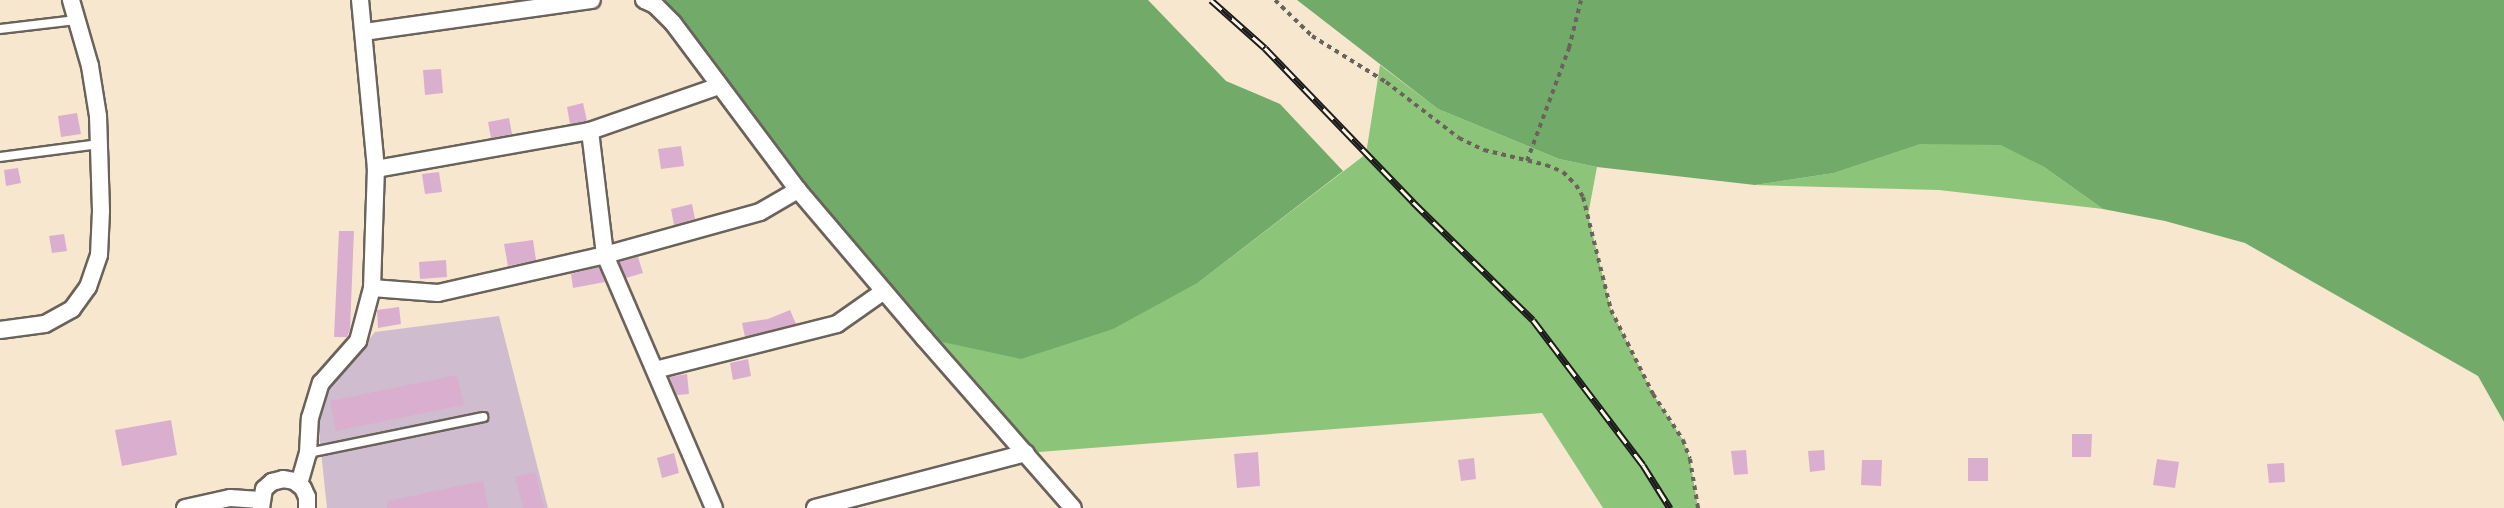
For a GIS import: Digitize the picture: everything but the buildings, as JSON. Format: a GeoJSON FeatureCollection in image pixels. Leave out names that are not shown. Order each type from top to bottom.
{"type":"FeatureCollection","features":[{"type":"Feature","properties":{"kind":"street"},"geometry":{"type":"LineString","coordinates":[[0,330],[45,324],[72,309],[88,287],[99,255],[100,144],[90,66],[71,0]]}},
{"type":"Feature","properties":{"kind":"street"},"geometry":{"type":"LineString","coordinates":[[299,484],[308,453],[310,418],[321,383],[358,341],[372,288],[376,169],[360,0]]}},
{"type":"Feature","properties":{"kind":"street"},"geometry":{"type":"LineString","coordinates":[[364,32],[592,0]]}},
{"type":"Feature","properties":{"kind":"street"},"geometry":{"type":"LineString","coordinates":[[644,0],[655,5],[673,23],[798,190],[1073,508]]}},
{"type":"Feature","properties":{"kind":"street"},"geometry":{"type":"LineString","coordinates":[[376,169],[590,131],[719,86]]}},
{"type":"Feature","properties":{"kind":"street"},"geometry":{"type":"LineString","coordinates":[[590,131],[605,255],[714,508]]}},
{"type":"Feature","properties":{"kind":"street"},"geometry":{"type":"LineString","coordinates":[[372,288],[438,293],[605,255],[760,212],[798,190]]}},
{"type":"Feature","properties":{"kind":"street"},"geometry":{"type":"LineString","coordinates":[[655,370],[837,324],[884,291]]}},
{"type":"Feature","properties":{"kind":"street"},"geometry":{"type":"LineString","coordinates":[[815,508],[1026,453]]}},
{"type":"Feature","properties":{"kind":"street"},"geometry":{"type":"LineString","coordinates":[[185,508],[230,498],[261,504],[264,489],[277,480],[289,479],[299,484],[305,492],[307,508]]}},
{"type":"Feature","properties":{"kind":"lane"},"geometry":{"type":"LineString","coordinates":[[0,29],[76,20]]}},
{"type":"Feature","properties":{"kind":"lane"},"geometry":{"type":"LineString","coordinates":[[0,157],[100,144]]}},
{"type":"Feature","properties":{"kind":"lane"},"geometry":{"type":"LineString","coordinates":[[308,453],[483,417]]}},
{"type":"Feature","properties":{"kind":"path"},"geometry":{"type":"LineString","coordinates":[[1275,0],[1312,36],[1386,82],[1459,138],[1484,150],[1563,172],[1576,185],[1583,197],[1611,310],[1653,394],[1683,440],[1690,459],[1698,508]]}},
{"type":"Feature","properties":{"kind":"path"},"geometry":{"type":"LineString","coordinates":[[1527,161],[1569,48],[1581,0]]}},
{"type":"Feature","properties":{"kind":"shaded area"},"geometry":{"type":"Polygon","coordinates":[[[499,316],[548,508],[327,508],[318,424],[326,392],[375,332],[499,316]]]}},
{"type":"Feature","properties":{"kind":"green space"},"geometry":{"type":"Polygon","coordinates":[[[653,0],[1148,0],[1226,81],[1280,104],[1343,171],[1199,282],[1113,329],[1021,359],[924,338],[653,0]]]}},
{"type":"Feature","properties":{"kind":"green space"},"geometry":{"type":"Polygon","coordinates":[[[1297,0],[2504,0],[2504,422],[2478,376],[2245,243],[2165,221],[2103,209],[2044,167],[2001,145],[1921,144],[1834,173],[1755,185],[1597,167],[1559,159],[1438,109],[1297,0]]]}},
{"type":"Feature","properties":{"kind":"green space"},"geometry":{"type":"Polygon","coordinates":[[[1380,65],[1438,109],[1559,159],[1597,167],[1588,215],[1611,310],[1653,394],[1683,440],[1690,459],[1698,508],[1603,508],[1542,413],[1026,453],[924,338],[1199,282],[1366,154],[1380,65]]]}},
{"type":"Feature","properties":{"kind":"green space"},"geometry":{"type":"Polygon","coordinates":[[[1921,144],[2001,144],[2044,167],[2103,209],[1939,190],[1755,185],[1834,173],[1921,144]]]}},
{"type":"Feature","properties":{"kind":"railway"},"geometry":{"type":"LineString","coordinates":[[1211,0],[1265,48],[1413,202],[1533,320],[1643,465],[1670,508]]}}]}
